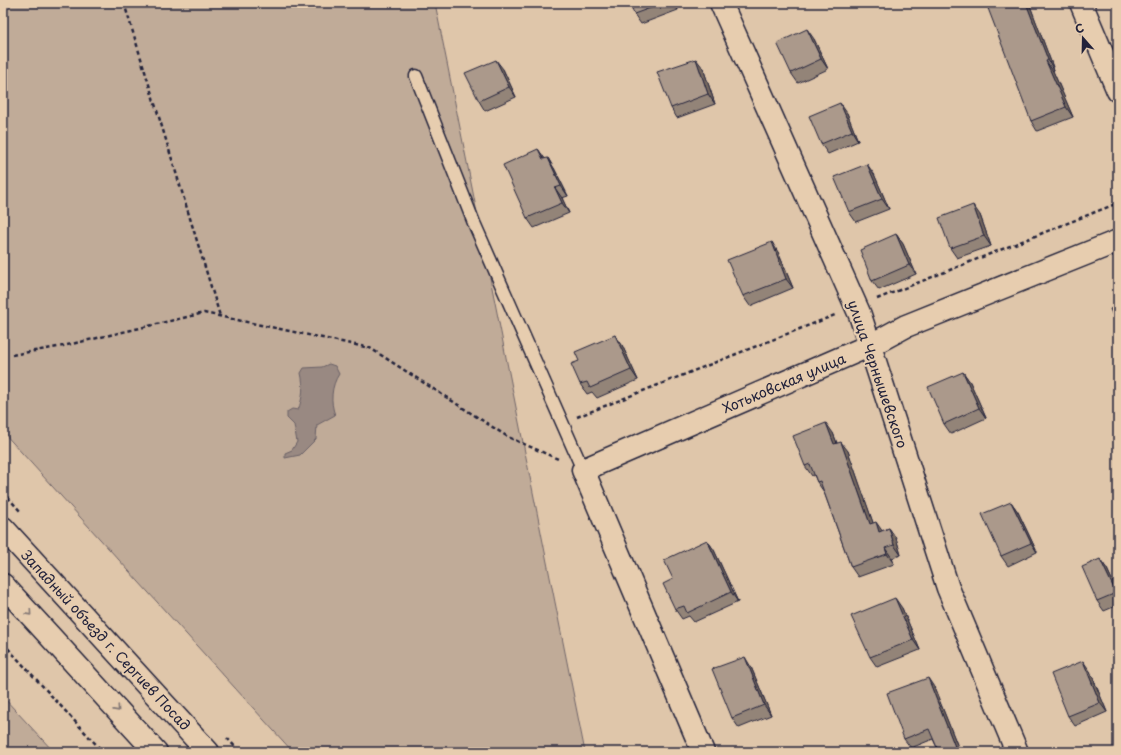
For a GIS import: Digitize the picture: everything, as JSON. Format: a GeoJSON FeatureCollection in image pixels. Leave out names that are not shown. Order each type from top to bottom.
{"type":"FeatureCollection","features":[{"type":"Feature","properties":{"kind":"street","name":"улица Чернышевского"},"geometry":{"type":"LineString","coordinates":[[721,3],[860,315],[871,345],[948,588],[1017,752]]}},
{"type":"Feature","properties":{"kind":"street"},"geometry":{"type":"LineString","coordinates":[[1081,3],[1118,91]]}},
{"type":"Feature","properties":{"kind":"street","name":"Хотьковская улица"},"geometry":{"type":"LineString","coordinates":[[583,470],[871,345],[906,326],[1118,242]]}},
{"type":"Feature","properties":{"kind":"street"},"geometry":{"type":"LineString","coordinates":[[583,470],[703,752]]}},
{"type":"Feature","properties":{"kind":"street","name":"Западный объезд г. Сергиев Посад"},"geometry":{"type":"LineString","coordinates":[[3,528],[208,752]]}},
{"type":"Feature","properties":{"kind":"street"},"geometry":{"type":"LineString","coordinates":[[3,585],[156,752]]}},
{"type":"Feature","properties":{"kind":"lane"},"geometry":{"type":"LineString","coordinates":[[416,76],[474,223],[583,470]]}},
{"type":"Feature","properties":{"kind":"path"},"geometry":{"type":"LineString","coordinates":[[124,3],[221,317]]}},
{"type":"Feature","properties":{"kind":"path"},"geometry":{"type":"LineString","coordinates":[[12,355],[63,346],[204,313],[370,348],[508,437],[583,470]]}},
{"type":"Feature","properties":{"kind":"path"},"geometry":{"type":"LineString","coordinates":[[3,643],[103,752]]}},
{"type":"Feature","properties":{"kind":"shaded area"},"geometry":{"type":"Polygon","coordinates":[[[3,3],[435,3],[585,752],[293,752],[3,432],[3,3]]]}},
{"type":"Feature","properties":{"kind":"shaded area"},"geometry":{"type":"Polygon","coordinates":[[[329,364],[335,366],[339,374],[334,384],[332,394],[332,405],[335,415],[317,425],[316,439],[300,455],[285,458],[285,453],[292,450],[297,442],[294,425],[287,418],[287,412],[292,409],[298,410],[300,405],[303,387],[301,373],[304,368],[322,367],[329,364]]]}},
{"type":"Feature","properties":{"kind":"shaded area"},"geometry":{"type":"Polygon","coordinates":[[[3,697],[54,752],[3,752],[3,697]]]}},
{"type":"Feature","properties":{"kind":"building"},"geometry":{"type":"Polygon","coordinates":[[[630,3],[664,3],[634,14],[630,3]]]}},
{"type":"Feature","properties":{"kind":"building"},"geometry":{"type":"Polygon","coordinates":[[[986,3],[1026,3],[1048,60],[1046,61],[1066,107],[1031,121],[986,3]]]}},
{"type":"Feature","properties":{"kind":"building"},"geometry":{"type":"Polygon","coordinates":[[[807,29],[821,59],[791,73],[777,43],[807,29]]]}},
{"type":"Feature","properties":{"kind":"building"},"geometry":{"type":"Polygon","coordinates":[[[696,59],[708,94],[671,108],[657,72],[696,59]]]}},
{"type":"Feature","properties":{"kind":"building"},"geometry":{"type":"Polygon","coordinates":[[[496,60],[509,87],[479,101],[465,73],[496,60]]]}},
{"type":"Feature","properties":{"kind":"building"},"geometry":{"type":"Polygon","coordinates":[[[840,103],[852,131],[821,144],[809,116],[840,103]]]}},
{"type":"Feature","properties":{"kind":"building"},"geometry":{"type":"Polygon","coordinates":[[[538,149],[543,159],[548,158],[561,186],[555,188],[562,203],[527,218],[503,165],[538,149]]]}},
{"type":"Feature","properties":{"kind":"building"},"geometry":{"type":"Polygon","coordinates":[[[867,164],[882,199],[849,212],[834,177],[867,164]]]}},
{"type":"Feature","properties":{"kind":"building"},"geometry":{"type":"Polygon","coordinates":[[[973,205],[984,236],[950,248],[939,218],[973,205]]]}},
{"type":"Feature","properties":{"kind":"building"},"geometry":{"type":"Polygon","coordinates":[[[896,234],[909,265],[872,281],[860,250],[896,234]]]}},
{"type":"Feature","properties":{"kind":"building"},"geometry":{"type":"Polygon","coordinates":[[[772,242],[786,279],[743,296],[727,260],[772,242]]]}},
{"type":"Feature","properties":{"kind":"building"},"geometry":{"type":"Polygon","coordinates":[[[1118,306],[1118,328],[1110,309],[1118,306]]]}},
{"type":"Feature","properties":{"kind":"building"},"geometry":{"type":"Polygon","coordinates":[[[615,335],[631,370],[590,388],[587,382],[580,384],[571,364],[579,361],[575,352],[615,335]]]}},
{"type":"Feature","properties":{"kind":"building"},"geometry":{"type":"Polygon","coordinates":[[[963,372],[979,408],[944,424],[928,387],[963,372]]]}},
{"type":"Feature","properties":{"kind":"building"},"geometry":{"type":"Polygon","coordinates":[[[826,423],[834,444],[841,442],[870,524],[876,522],[879,532],[889,528],[894,545],[885,548],[887,554],[851,567],[820,481],[817,482],[810,464],[805,466],[793,436],[826,423]]]}},
{"type":"Feature","properties":{"kind":"building"},"geometry":{"type":"Polygon","coordinates":[[[1011,502],[1031,543],[1001,556],[982,514],[1011,502]]]}},
{"type":"Feature","properties":{"kind":"building"},"geometry":{"type":"Polygon","coordinates":[[[707,540],[731,592],[687,613],[684,606],[675,609],[663,584],[673,579],[664,560],[707,540]]]}},
{"type":"Feature","properties":{"kind":"building"},"geometry":{"type":"Polygon","coordinates":[[[1100,559],[1116,593],[1097,601],[1082,567],[1100,559]]]}},
{"type":"Feature","properties":{"kind":"building"},"geometry":{"type":"Polygon","coordinates":[[[895,598],[913,640],[870,657],[851,616],[895,598]]]}},
{"type":"Feature","properties":{"kind":"building"},"geometry":{"type":"Polygon","coordinates":[[[745,657],[764,705],[732,718],[712,669],[745,657]]]}},
{"type":"Feature","properties":{"kind":"building"},"geometry":{"type":"Polygon","coordinates":[[[1083,661],[1100,703],[1068,716],[1051,674],[1083,661]]]}},
{"type":"Feature","properties":{"kind":"building"},"geometry":{"type":"Polygon","coordinates":[[[928,678],[957,752],[939,752],[929,729],[904,739],[887,693],[928,678]]]}}]}
